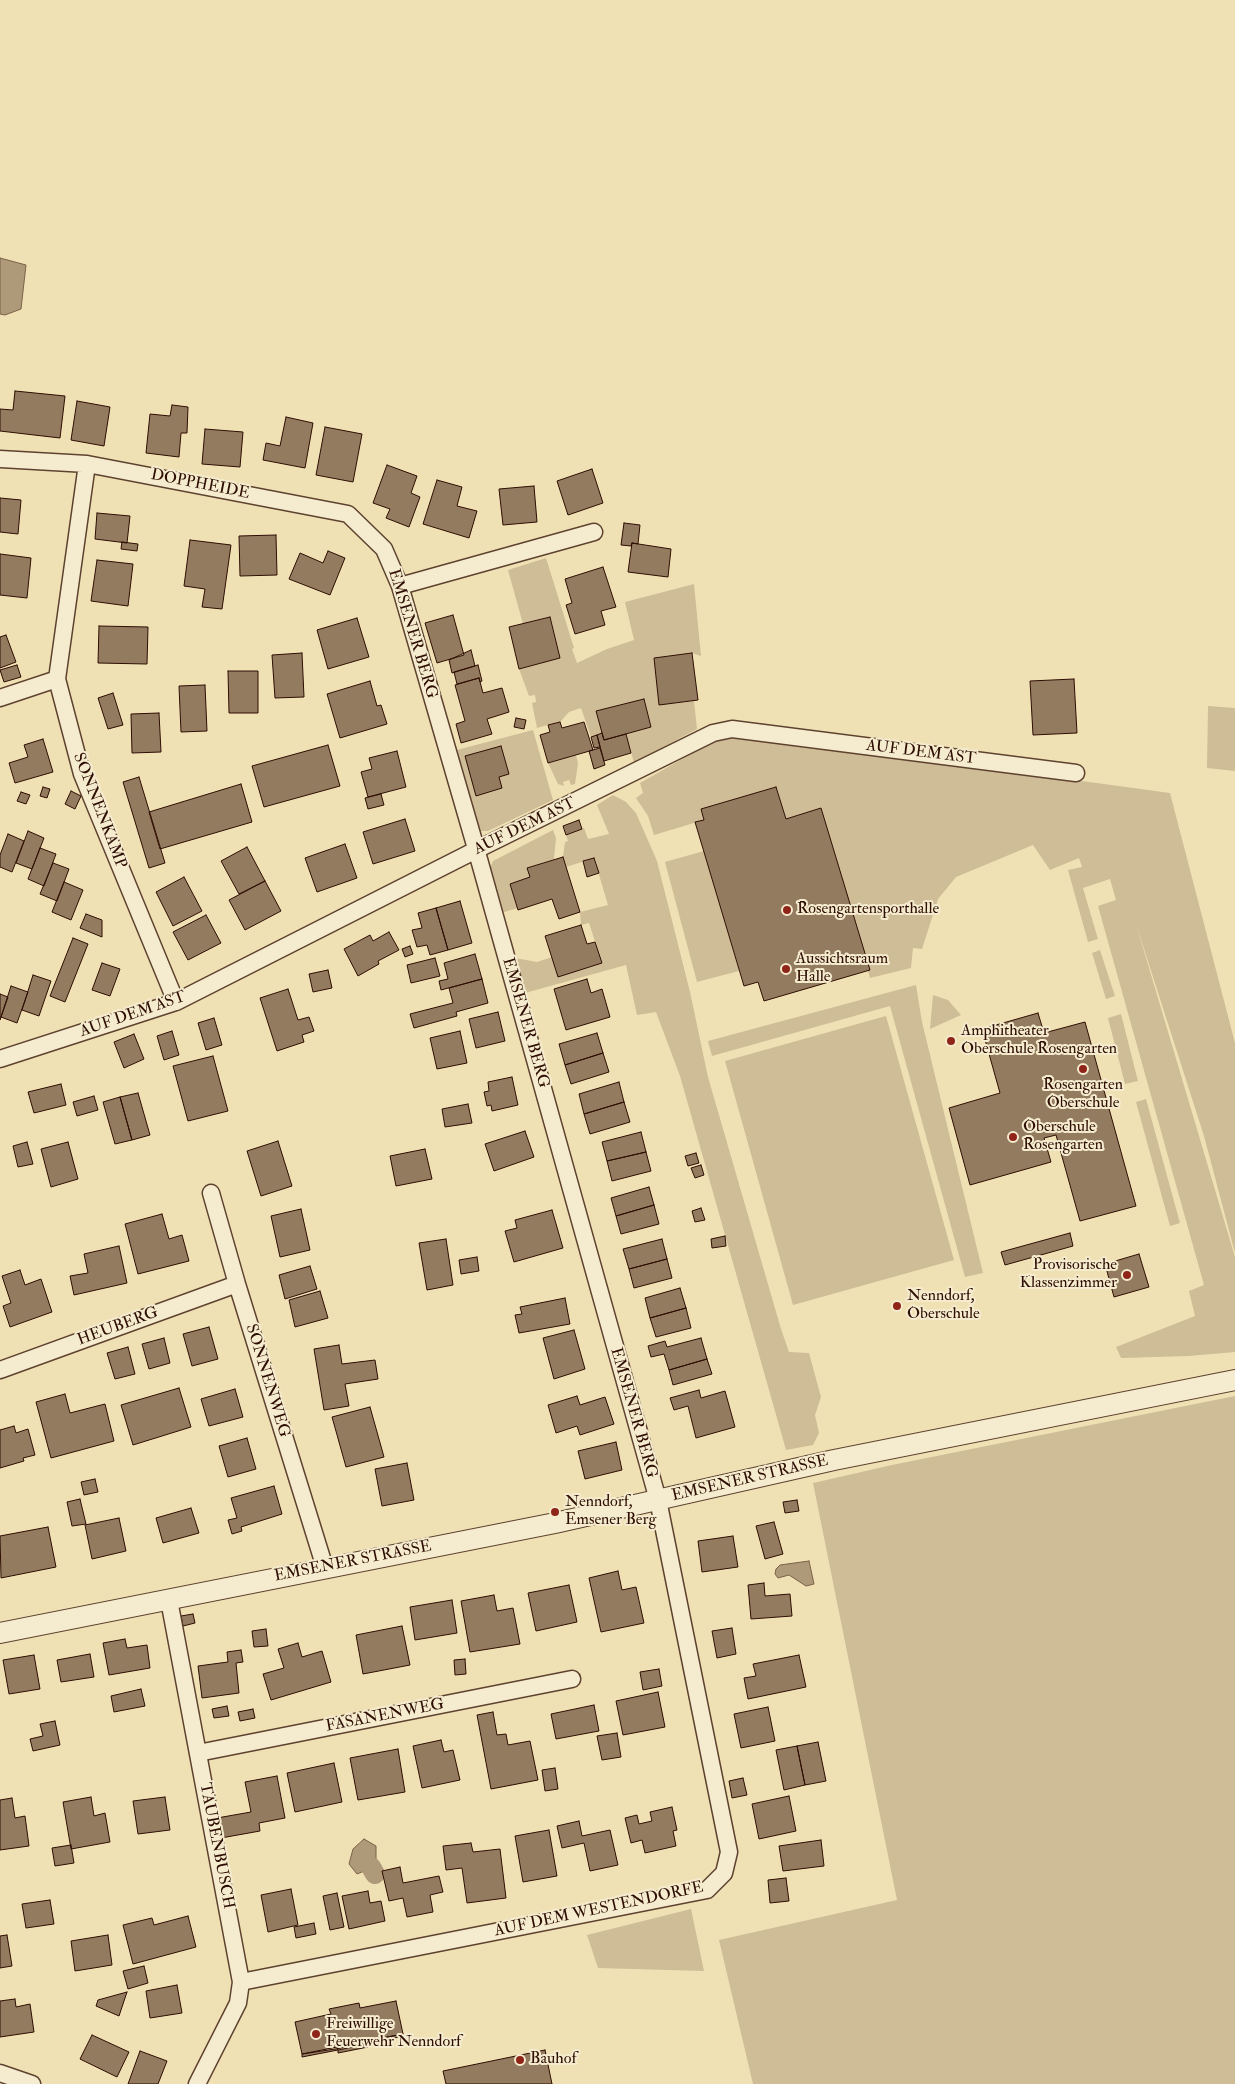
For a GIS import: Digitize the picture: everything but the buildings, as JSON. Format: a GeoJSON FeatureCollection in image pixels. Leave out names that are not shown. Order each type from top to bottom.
{"type":"FeatureCollection","features":[{"type":"Feature","properties":{"kind":"street","name":"DOPPHEIDE"},"geometry":{"type":"LineString","coordinates":[[0,459],[87,464],[348,514],[384,549]]}},
{"type":"Feature","properties":{"kind":"street","name":"SONNENKAMP"},"geometry":{"type":"LineString","coordinates":[[87,464],[57,679],[82,774],[176,1002]]}},
{"type":"Feature","properties":{"kind":"street"},"geometry":{"type":"LineString","coordinates":[[400,586],[594,532]]}},
{"type":"Feature","properties":{"kind":"street","name":"EMSENER BERG"},"geometry":{"type":"LineString","coordinates":[[384,549],[400,586],[658,1500]]}},
{"type":"Feature","properties":{"kind":"street"},"geometry":{"type":"LineString","coordinates":[[0,698],[57,679]]}},
{"type":"Feature","properties":{"kind":"street","name":"AUF DEM AST"},"geometry":{"type":"LineString","coordinates":[[0,1059],[176,1002],[476,850],[713,733],[732,729],[1076,773]]}},
{"type":"Feature","properties":{"kind":"street","name":"SONNENWEG"},"geometry":{"type":"LineString","coordinates":[[212,1193],[237,1284],[325,1568]]}},
{"type":"Feature","properties":{"kind":"street","name":"HEUBERG"},"geometry":{"type":"LineString","coordinates":[[0,1370],[237,1284]]}},
{"type":"Feature","properties":{"kind":"street","name":"EMSENER STRASSE"},"geometry":{"type":"LineString","coordinates":[[0,1633],[555,1523],[834,1460],[1235,1380]]}},
{"type":"Feature","properties":{"kind":"street","name":"AUF DEM WESTENDORFE"},"geometry":{"type":"LineString","coordinates":[[241,1982],[707,1890],[724,1873],[729,1852],[658,1500]]}},
{"type":"Feature","properties":{"kind":"street","name":"TAUBENBUSCH"},"geometry":{"type":"LineString","coordinates":[[169,1600],[241,1982],[238,2003],[197,2084]]}},
{"type":"Feature","properties":{"kind":"street","name":"FASANENWEG"},"geometry":{"type":"LineString","coordinates":[[198,1753],[572,1679]]}},
{"type":"Feature","properties":{"kind":"street"},"geometry":{"type":"LineString","coordinates":[[0,2073],[32,2084]]}},
{"type":"Feature","properties":{"kind":"shaded area"},"geometry":{"type":"Polygon","coordinates":[[[0,258],[26,265],[21,309],[5,315],[0,314],[0,258]]]}},
{"type":"Feature","properties":{"kind":"shaded area"},"geometry":{"type":"Polygon","coordinates":[[[546,558],[577,663],[607,649],[634,640],[625,602],[694,584],[701,656],[692,653],[654,658],[659,704],[694,701],[697,729],[634,763],[626,734],[651,727],[644,699],[596,711],[602,733],[591,737],[581,708],[569,712],[561,721],[537,728],[532,703],[536,702],[535,695],[529,696],[519,669],[560,658],[550,617],[523,624],[508,570],[546,558]]]}},
{"type":"Feature","properties":{"kind":"shaded area"},"geometry":{"type":"Polygon","coordinates":[[[1208,706],[1235,708],[1235,771],[1207,768],[1208,706]]]}},
{"type":"Feature","properties":{"kind":"shaded area"},"geometry":{"type":"Polygon","coordinates":[[[533,730],[553,800],[488,831],[479,831],[453,751],[533,730]]]}},
{"type":"Feature","properties":{"kind":"shaded area"},"geometry":{"type":"Polygon","coordinates":[[[744,735],[1170,793],[1235,1043],[1235,1253],[1204,1136],[1136,924],[1235,1257],[1235,1352],[1189,1356],[1121,1358],[1116,1347],[1195,1316],[1189,1291],[1204,1285],[1098,906],[1116,900],[1110,879],[1083,888],[1098,939],[1088,942],[1068,870],[1082,867],[1079,858],[1050,870],[1033,845],[956,877],[938,899],[922,949],[913,948],[911,968],[870,978],[821,808],[786,819],[776,787],[702,809],[704,820],[654,835],[648,816],[636,798],[643,793],[640,783],[710,743],[744,735]]]}},
{"type":"Feature","properties":{"kind":"shaded area"},"geometry":{"type":"Polygon","coordinates":[[[576,755],[578,763],[575,784],[571,785],[569,780],[563,782],[564,786],[558,784],[548,763],[576,755]]]}},
{"type":"Feature","properties":{"kind":"shaded area"},"geometry":{"type":"Polygon","coordinates":[[[613,795],[626,802],[636,813],[657,861],[690,992],[708,1077],[781,1329],[789,1352],[809,1353],[821,1397],[815,1415],[819,1433],[813,1445],[786,1450],[680,1076],[656,1012],[637,1015],[626,965],[525,993],[515,958],[537,962],[552,957],[602,963],[589,923],[581,925],[580,912],[608,905],[594,858],[566,867],[563,857],[565,842],[568,841],[566,835],[584,828],[588,839],[609,834],[597,805],[613,795]]]}},
{"type":"Feature","properties":{"kind":"shaded area"},"geometry":{"type":"Polygon","coordinates":[[[553,830],[556,838],[554,859],[527,868],[530,877],[510,884],[518,908],[501,913],[490,868],[493,861],[553,830]]]}},
{"type":"Feature","properties":{"kind":"shaded area"},"geometry":{"type":"Polygon","coordinates":[[[704,851],[739,971],[697,982],[665,862],[704,851]]]}},
{"type":"Feature","properties":{"kind":"shaded area"},"geometry":{"type":"Polygon","coordinates":[[[1100,950],[1115,996],[1106,999],[1092,953],[1100,950]]]}},
{"type":"Feature","properties":{"kind":"shaded area"},"geometry":{"type":"Polygon","coordinates":[[[916,985],[922,1022],[983,1273],[965,1277],[890,1006],[712,1056],[708,1041],[916,985]]]}},
{"type":"Feature","properties":{"kind":"shaded area"},"geometry":{"type":"Polygon","coordinates":[[[933,995],[948,1000],[961,1015],[930,1029],[933,995]]]}},
{"type":"Feature","properties":{"kind":"shaded area"},"geometry":{"type":"Polygon","coordinates":[[[1121,1014],[1138,1081],[1125,1084],[1108,1018],[1121,1014]]]}},
{"type":"Feature","properties":{"kind":"shaded area"},"geometry":{"type":"Polygon","coordinates":[[[886,1016],[954,1260],[793,1305],[725,1061],[886,1016]]]}},
{"type":"Feature","properties":{"kind":"shaded area"},"geometry":{"type":"Polygon","coordinates":[[[1146,1099],[1180,1223],[1170,1226],[1136,1102],[1146,1099]]]}},
{"type":"Feature","properties":{"kind":"shaded area"},"geometry":{"type":"Polygon","coordinates":[[[1235,1396],[1235,2084],[753,2084],[719,1940],[897,1900],[813,1483],[892,1465],[1235,1396]]]}},
{"type":"Feature","properties":{"kind":"shaded area"},"geometry":{"type":"Polygon","coordinates":[[[809,1561],[814,1584],[806,1586],[789,1575],[778,1578],[775,1574],[776,1569],[780,1565],[809,1561]]]}},
{"type":"Feature","properties":{"kind":"shaded area"},"geometry":{"type":"Polygon","coordinates":[[[364,1839],[376,1846],[376,1861],[369,1869],[357,1874],[349,1864],[353,1849],[364,1839]]]}},
{"type":"Feature","properties":{"kind":"shaded area"},"geometry":{"type":"Polygon","coordinates":[[[691,1909],[704,1971],[598,1968],[587,1935],[691,1909]]]}},
{"type":"Feature","properties":{"kind":"waterway"},"geometry":{"type":"LineString","coordinates":[[371,1867],[375,1874]]}},
{"type":"Feature","properties":{"kind":"place","name":"Rosengartensporthalle"},"geometry":{"type":"Point","coordinates":[787,910]}},
{"type":"Feature","properties":{"kind":"place","name":"Aussichtsraum Halle"},"geometry":{"type":"Point","coordinates":[786,969]}},
{"type":"Feature","properties":{"kind":"place","name":"Amphitheater Oberschule Rosengarten"},"geometry":{"type":"Point","coordinates":[951,1041]}},
{"type":"Feature","properties":{"kind":"place","name":"Rosengarten Oberschule"},"geometry":{"type":"Point","coordinates":[1083,1069]}},
{"type":"Feature","properties":{"kind":"place","name":"Oberschule Rosengarten"},"geometry":{"type":"Point","coordinates":[1013,1137]}},
{"type":"Feature","properties":{"kind":"place","name":"Provisorische Klassenzimmer"},"geometry":{"type":"Point","coordinates":[1127,1275]}},
{"type":"Feature","properties":{"kind":"place","name":"Nenndorf, Oberschule"},"geometry":{"type":"Point","coordinates":[897,1306]}},
{"type":"Feature","properties":{"kind":"place","name":"Nenndorf, Emsener Berg"},"geometry":{"type":"Point","coordinates":[555,1512]}},
{"type":"Feature","properties":{"kind":"place","name":"Freiwillige Feuerwehr Nenndorf"},"geometry":{"type":"Point","coordinates":[316,2034]}},
{"type":"Feature","properties":{"kind":"place","name":"Bauhof"},"geometry":{"type":"Point","coordinates":[520,2060]}}]}
